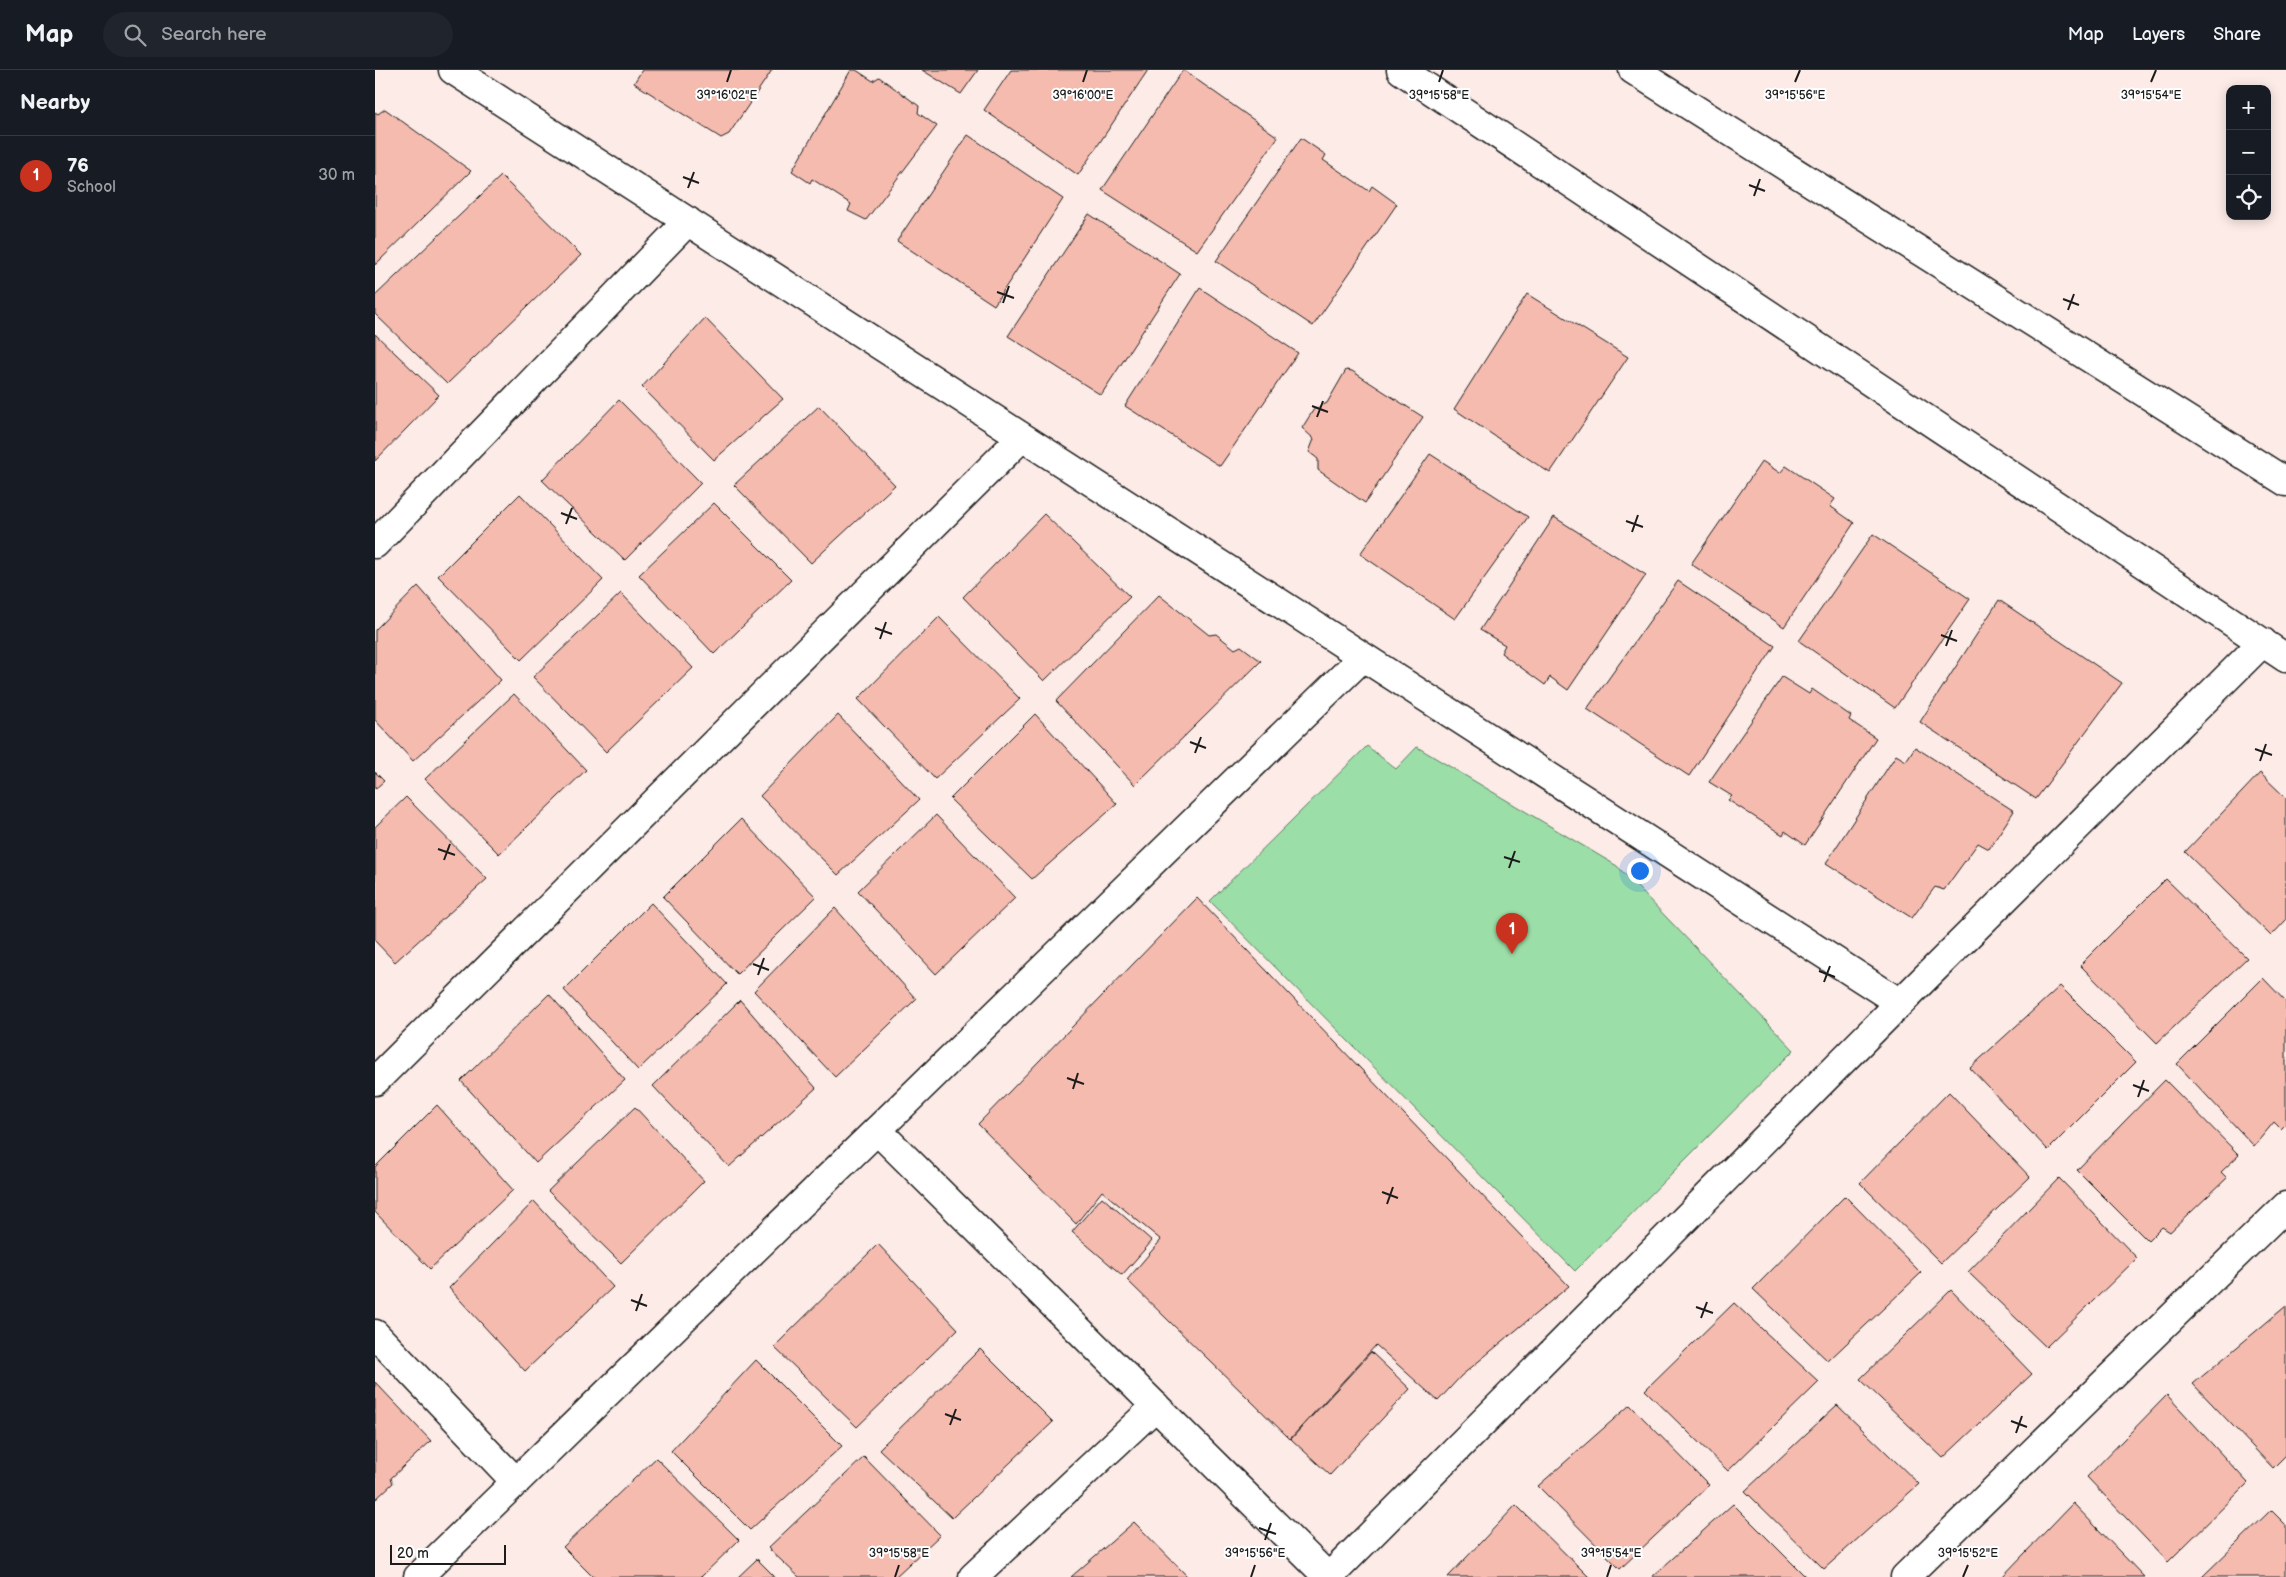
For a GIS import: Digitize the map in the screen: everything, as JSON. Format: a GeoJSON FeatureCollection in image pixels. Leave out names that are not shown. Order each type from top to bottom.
{"type":"FeatureCollection","features":[{"type":"Feature","properties":{"kind":"street"},"geometry":{"type":"LineString","coordinates":[[453,70],[1900,1003]]}},
{"type":"Feature","properties":{"kind":"street"},"geometry":{"type":"LineString","coordinates":[[1401,70],[2286,658]]}},
{"type":"Feature","properties":{"kind":"street"},"geometry":{"type":"LineString","coordinates":[[1633,70],[2286,482]]}},
{"type":"Feature","properties":{"kind":"street"},"geometry":{"type":"LineString","coordinates":[[375,544],[688,221]]}},
{"type":"Feature","properties":{"kind":"street"},"geometry":{"type":"LineString","coordinates":[[375,1081],[1022,437]]}},
{"type":"Feature","properties":{"kind":"street"},"geometry":{"type":"LineString","coordinates":[[877,1130],[1329,1577],[1900,1003],[2263,642]]}},
{"type":"Feature","properties":{"kind":"street"},"geometry":{"type":"LineString","coordinates":[[417,1577],[1363,657]]}},
{"type":"Feature","properties":{"kind":"street"},"geometry":{"type":"LineString","coordinates":[[1905,1577],[2285,1210]]}},
{"type":"Feature","properties":{"kind":"street"},"geometry":{"type":"LineString","coordinates":[[375,1334],[516,1482]]}},
{"type":"Feature","properties":{"kind":"street"},"geometry":{"type":"LineString","coordinates":[[973,1577],[1156,1406]]}},
{"type":"Feature","properties":{"kind":"green space"},"geometry":{"type":"Polygon","coordinates":[[[1367,746],[1396,769],[1417,747],[1617,866],[1794,1050],[1575,1271],[1210,901],[1367,746]]]}},
{"type":"Feature","properties":{"kind":"building"},"geometry":{"type":"Polygon","coordinates":[[[642,70],[772,70],[729,134],[721,138],[634,83],[642,70]]]}},
{"type":"Feature","properties":{"kind":"building"},"geometry":{"type":"Polygon","coordinates":[[[851,70],[856,70],[873,81],[879,77],[919,106],[918,113],[937,126],[866,220],[848,211],[851,204],[812,179],[810,183],[792,171],[851,70]]]}},
{"type":"Feature","properties":{"kind":"building"},"geometry":{"type":"Polygon","coordinates":[[[922,70],[978,70],[961,94],[922,70]]]}},
{"type":"Feature","properties":{"kind":"building"},"geometry":{"type":"Polygon","coordinates":[[[1011,70],[1148,70],[1078,175],[984,110],[1011,70]]]}},
{"type":"Feature","properties":{"kind":"building"},"geometry":{"type":"Polygon","coordinates":[[[1183,70],[1278,137],[1197,251],[1102,190],[1183,70]]]}},
{"type":"Feature","properties":{"kind":"building"},"geometry":{"type":"Polygon","coordinates":[[[385,109],[471,171],[375,265],[375,112],[378,114],[385,109]]]}},
{"type":"Feature","properties":{"kind":"building"},"geometry":{"type":"Polygon","coordinates":[[[968,135],[1063,199],[994,305],[897,241],[968,135]]]}},
{"type":"Feature","properties":{"kind":"building"},"geometry":{"type":"Polygon","coordinates":[[[1301,138],[1326,155],[1323,160],[1369,191],[1372,186],[1397,204],[1313,326],[1216,261],[1301,138]]]}},
{"type":"Feature","properties":{"kind":"building"},"geometry":{"type":"Polygon","coordinates":[[[501,176],[581,255],[447,384],[375,314],[375,296],[501,176]]]}},
{"type":"Feature","properties":{"kind":"building"},"geometry":{"type":"Polygon","coordinates":[[[1089,214],[1180,274],[1101,395],[1008,336],[1089,214]]]}},
{"type":"Feature","properties":{"kind":"building"},"geometry":{"type":"Polygon","coordinates":[[[1200,288],[1298,353],[1220,466],[1125,406],[1200,288]]]}},
{"type":"Feature","properties":{"kind":"building"},"geometry":{"type":"Polygon","coordinates":[[[1527,294],[1628,357],[1550,473],[1454,409],[1527,294]]]}},
{"type":"Feature","properties":{"kind":"building"},"geometry":{"type":"Polygon","coordinates":[[[705,318],[783,399],[714,460],[642,387],[705,318]]]}},
{"type":"Feature","properties":{"kind":"building"},"geometry":{"type":"Polygon","coordinates":[[[375,334],[439,395],[375,461],[375,334]]]}},
{"type":"Feature","properties":{"kind":"building"},"geometry":{"type":"Polygon","coordinates":[[[1346,370],[1352,371],[1423,417],[1365,503],[1318,470],[1318,459],[1309,452],[1314,439],[1302,428],[1314,409],[1327,403],[1346,370]]]}},
{"type":"Feature","properties":{"kind":"building"},"geometry":{"type":"Polygon","coordinates":[[[619,400],[701,483],[625,560],[542,480],[619,400]]]}},
{"type":"Feature","properties":{"kind":"building"},"geometry":{"type":"Polygon","coordinates":[[[819,406],[895,485],[811,563],[734,485],[819,406]]]}},
{"type":"Feature","properties":{"kind":"building"},"geometry":{"type":"Polygon","coordinates":[[[1430,454],[1528,517],[1455,619],[1360,554],[1430,454]]]}},
{"type":"Feature","properties":{"kind":"building"},"geometry":{"type":"Polygon","coordinates":[[[1762,461],[1780,473],[1786,466],[1835,499],[1830,506],[1854,523],[1784,627],[1691,564],[1762,461]]]}},
{"type":"Feature","properties":{"kind":"building"},"geometry":{"type":"Polygon","coordinates":[[[520,494],[603,580],[521,660],[438,576],[520,494]]]}},
{"type":"Feature","properties":{"kind":"building"},"geometry":{"type":"Polygon","coordinates":[[[714,503],[791,580],[714,654],[639,575],[714,503]]]}},
{"type":"Feature","properties":{"kind":"building"},"geometry":{"type":"Polygon","coordinates":[[[1044,514],[1130,597],[1044,681],[963,597],[1044,514]]]}},
{"type":"Feature","properties":{"kind":"building"},"geometry":{"type":"Polygon","coordinates":[[[1554,517],[1646,575],[1568,690],[1550,677],[1545,685],[1501,653],[1505,645],[1480,630],[1554,517]]]}},
{"type":"Feature","properties":{"kind":"building"},"geometry":{"type":"Polygon","coordinates":[[[1873,534],[1970,599],[1895,708],[1799,641],[1873,534]]]}},
{"type":"Feature","properties":{"kind":"building"},"geometry":{"type":"Polygon","coordinates":[[[1678,581],[1775,646],[1689,776],[1587,709],[1678,581]]]}},
{"type":"Feature","properties":{"kind":"building"},"geometry":{"type":"Polygon","coordinates":[[[418,586],[501,680],[413,761],[375,720],[375,630],[418,586]]]}},
{"type":"Feature","properties":{"kind":"building"},"geometry":{"type":"Polygon","coordinates":[[[621,593],[693,668],[606,752],[533,677],[621,593]]]}},
{"type":"Feature","properties":{"kind":"building"},"geometry":{"type":"Polygon","coordinates":[[[1159,595],[1209,635],[1216,634],[1235,649],[1241,646],[1261,661],[1135,785],[1056,701],[1159,595]]]}},
{"type":"Feature","properties":{"kind":"building"},"geometry":{"type":"Polygon","coordinates":[[[1999,600],[2122,683],[2036,799],[1920,722],[1999,600]]]}},
{"type":"Feature","properties":{"kind":"building"},"geometry":{"type":"Polygon","coordinates":[[[939,617],[1020,699],[935,779],[858,699],[939,617]]]}},
{"type":"Feature","properties":{"kind":"building"},"geometry":{"type":"Polygon","coordinates":[[[1782,677],[1809,694],[1812,689],[1851,716],[1849,720],[1876,738],[1805,845],[1785,831],[1783,835],[1728,800],[1732,796],[1709,782],[1782,677]]]}},
{"type":"Feature","properties":{"kind":"building"},"geometry":{"type":"Polygon","coordinates":[[[514,694],[586,770],[499,854],[425,779],[514,694]]]}},
{"type":"Feature","properties":{"kind":"building"},"geometry":{"type":"Polygon","coordinates":[[[1035,714],[1117,804],[1032,879],[950,799],[1035,714]]]}},
{"type":"Feature","properties":{"kind":"building"},"geometry":{"type":"Polygon","coordinates":[[[838,715],[919,800],[838,875],[760,796],[838,715]]]}},
{"type":"Feature","properties":{"kind":"building"},"geometry":{"type":"Polygon","coordinates":[[[1915,747],[2014,811],[1989,849],[1978,843],[1944,890],[1935,887],[1912,918],[1826,863],[1896,755],[1906,761],[1915,747]]]}},
{"type":"Feature","properties":{"kind":"building"},"geometry":{"type":"Polygon","coordinates":[[[375,772],[384,781],[375,789],[375,772]]]}},
{"type":"Feature","properties":{"kind":"building"},"geometry":{"type":"Polygon","coordinates":[[[2260,773],[2286,798],[2286,920],[2271,936],[2185,852],[2260,773]]]}},
{"type":"Feature","properties":{"kind":"building"},"geometry":{"type":"Polygon","coordinates":[[[406,797],[487,879],[395,962],[375,941],[375,827],[406,797]]]}},
{"type":"Feature","properties":{"kind":"building"},"geometry":{"type":"Polygon","coordinates":[[[936,815],[1015,898],[936,974],[858,891],[936,815]]]}},
{"type":"Feature","properties":{"kind":"building"},"geometry":{"type":"Polygon","coordinates":[[[741,819],[816,897],[737,974],[663,897],[741,819]]]}},
{"type":"Feature","properties":{"kind":"building"},"geometry":{"type":"Polygon","coordinates":[[[2166,879],[2247,958],[2157,1043],[2080,965],[2166,879]]]}},
{"type":"Feature","properties":{"kind":"building"},"geometry":{"type":"Polygon","coordinates":[[[1197,898],[1569,1286],[1461,1376],[1438,1401],[1376,1345],[1290,1439],[1127,1280],[1161,1240],[1102,1191],[1076,1224],[978,1124],[1197,898]]]}},
{"type":"Feature","properties":{"kind":"building"},"geometry":{"type":"Polygon","coordinates":[[[651,903],[727,984],[638,1070],[564,990],[651,903]]]}},
{"type":"Feature","properties":{"kind":"building"},"geometry":{"type":"Polygon","coordinates":[[[835,908],[916,999],[835,1077],[754,991],[835,908]]]}},
{"type":"Feature","properties":{"kind":"building"},"geometry":{"type":"Polygon","coordinates":[[[2263,978],[2286,1002],[2286,1124],[2281,1129],[2274,1122],[2254,1146],[2177,1064],[2263,978]]]}},
{"type":"Feature","properties":{"kind":"building"},"geometry":{"type":"Polygon","coordinates":[[[2060,986],[2136,1062],[2048,1150],[1970,1068],[2060,986]]]}},
{"type":"Feature","properties":{"kind":"building"},"geometry":{"type":"Polygon","coordinates":[[[549,994],[625,1080],[536,1163],[461,1081],[549,994]]]}},
{"type":"Feature","properties":{"kind":"building"},"geometry":{"type":"Polygon","coordinates":[[[740,1000],[816,1088],[729,1167],[653,1086],[740,1000]]]}},
{"type":"Feature","properties":{"kind":"building"},"geometry":{"type":"Polygon","coordinates":[[[2165,1080],[2239,1155],[2221,1172],[2227,1178],[2170,1232],[2162,1227],[2148,1241],[2077,1170],[2165,1080]]]}},
{"type":"Feature","properties":{"kind":"building"},"geometry":{"type":"Polygon","coordinates":[[[1949,1092],[2030,1177],[1941,1263],[1860,1183],[1949,1092]]]}},
{"type":"Feature","properties":{"kind":"building"},"geometry":{"type":"Polygon","coordinates":[[[437,1105],[513,1190],[430,1269],[375,1212],[375,1167],[437,1105]]]}},
{"type":"Feature","properties":{"kind":"building"},"geometry":{"type":"Polygon","coordinates":[[[635,1107],[704,1181],[621,1263],[548,1191],[635,1107]]]}},
{"type":"Feature","properties":{"kind":"building"},"geometry":{"type":"Polygon","coordinates":[[[2059,1178],[2137,1258],[2046,1347],[1968,1272],[2059,1178]]]}},
{"type":"Feature","properties":{"kind":"building"},"geometry":{"type":"Polygon","coordinates":[[[1845,1196],[1921,1273],[1828,1361],[1753,1289],[1845,1196]]]}},
{"type":"Feature","properties":{"kind":"building"},"geometry":{"type":"Polygon","coordinates":[[[1102,1197],[1152,1241],[1122,1275],[1072,1232],[1102,1197]]]}},
{"type":"Feature","properties":{"kind":"building"},"geometry":{"type":"Polygon","coordinates":[[[534,1201],[613,1287],[525,1371],[449,1288],[534,1201]]]}},
{"type":"Feature","properties":{"kind":"building"},"geometry":{"type":"Polygon","coordinates":[[[878,1244],[958,1329],[857,1427],[774,1347],[878,1244]]]}},
{"type":"Feature","properties":{"kind":"building"},"geometry":{"type":"Polygon","coordinates":[[[1951,1290],[2032,1374],[1943,1458],[1860,1379],[1951,1290]]]}},
{"type":"Feature","properties":{"kind":"building"},"geometry":{"type":"Polygon","coordinates":[[[1734,1303],[1819,1382],[1728,1471],[1645,1390],[1734,1303]]]}},
{"type":"Feature","properties":{"kind":"building"},"geometry":{"type":"Polygon","coordinates":[[[2286,1306],[2286,1455],[2273,1468],[2193,1384],[2286,1306]]]}},
{"type":"Feature","properties":{"kind":"building"},"geometry":{"type":"Polygon","coordinates":[[[980,1349],[1053,1422],[952,1518],[879,1449],[980,1349]]]}},
{"type":"Feature","properties":{"kind":"building"},"geometry":{"type":"Polygon","coordinates":[[[1371,1352],[1410,1389],[1330,1475],[1291,1439],[1371,1352]]]}},
{"type":"Feature","properties":{"kind":"building"},"geometry":{"type":"Polygon","coordinates":[[[756,1360],[842,1446],[750,1530],[671,1451],[756,1360]]]}},
{"type":"Feature","properties":{"kind":"building"},"geometry":{"type":"Polygon","coordinates":[[[375,1382],[431,1441],[391,1478],[393,1483],[375,1500],[375,1382]]]}},
{"type":"Feature","properties":{"kind":"building"},"geometry":{"type":"Polygon","coordinates":[[[2167,1395],[2248,1483],[2168,1562],[2087,1477],[2167,1395]]]}},
{"type":"Feature","properties":{"kind":"building"},"geometry":{"type":"Polygon","coordinates":[[[1630,1405],[1709,1485],[1620,1569],[1538,1486],[1630,1405]]]}},
{"type":"Feature","properties":{"kind":"building"},"geometry":{"type":"Polygon","coordinates":[[[1837,1405],[1919,1484],[1824,1569],[1745,1491],[1837,1405]]]}},
{"type":"Feature","properties":{"kind":"building"},"geometry":{"type":"Polygon","coordinates":[[[864,1457],[940,1535],[895,1577],[799,1577],[768,1548],[864,1457]]]}},
{"type":"Feature","properties":{"kind":"building"},"geometry":{"type":"Polygon","coordinates":[[[656,1458],[739,1540],[701,1577],[593,1577],[563,1547],[656,1458]]]}},
{"type":"Feature","properties":{"kind":"building"},"geometry":{"type":"Polygon","coordinates":[[[2073,1503],[2144,1577],[2002,1577],[2073,1503]]]}},
{"type":"Feature","properties":{"kind":"building"},"geometry":{"type":"Polygon","coordinates":[[[1733,1504],[1806,1577],[1652,1577],[1733,1504]]]}},
{"type":"Feature","properties":{"kind":"building"},"geometry":{"type":"Polygon","coordinates":[[[1516,1505],[1589,1577],[1448,1577],[1516,1505]]]}},
{"type":"Feature","properties":{"kind":"building"},"geometry":{"type":"Polygon","coordinates":[[[2271,1510],[2286,1525],[2286,1577],[2202,1577],[2271,1510]]]}},
{"type":"Feature","properties":{"kind":"building"},"geometry":{"type":"Polygon","coordinates":[[[1134,1522],[1188,1577],[1071,1577],[1134,1522]]]}},
{"type":"Feature","properties":{"kind":"building"},"geometry":{"type":"Polygon","coordinates":[[[757,1559],[775,1577],[738,1577],[757,1559]]]}},
{"type":"Feature","properties":{"kind":"place","name":"76"},"geometry":{"type":"Point","coordinates":[1512,954]}}]}
